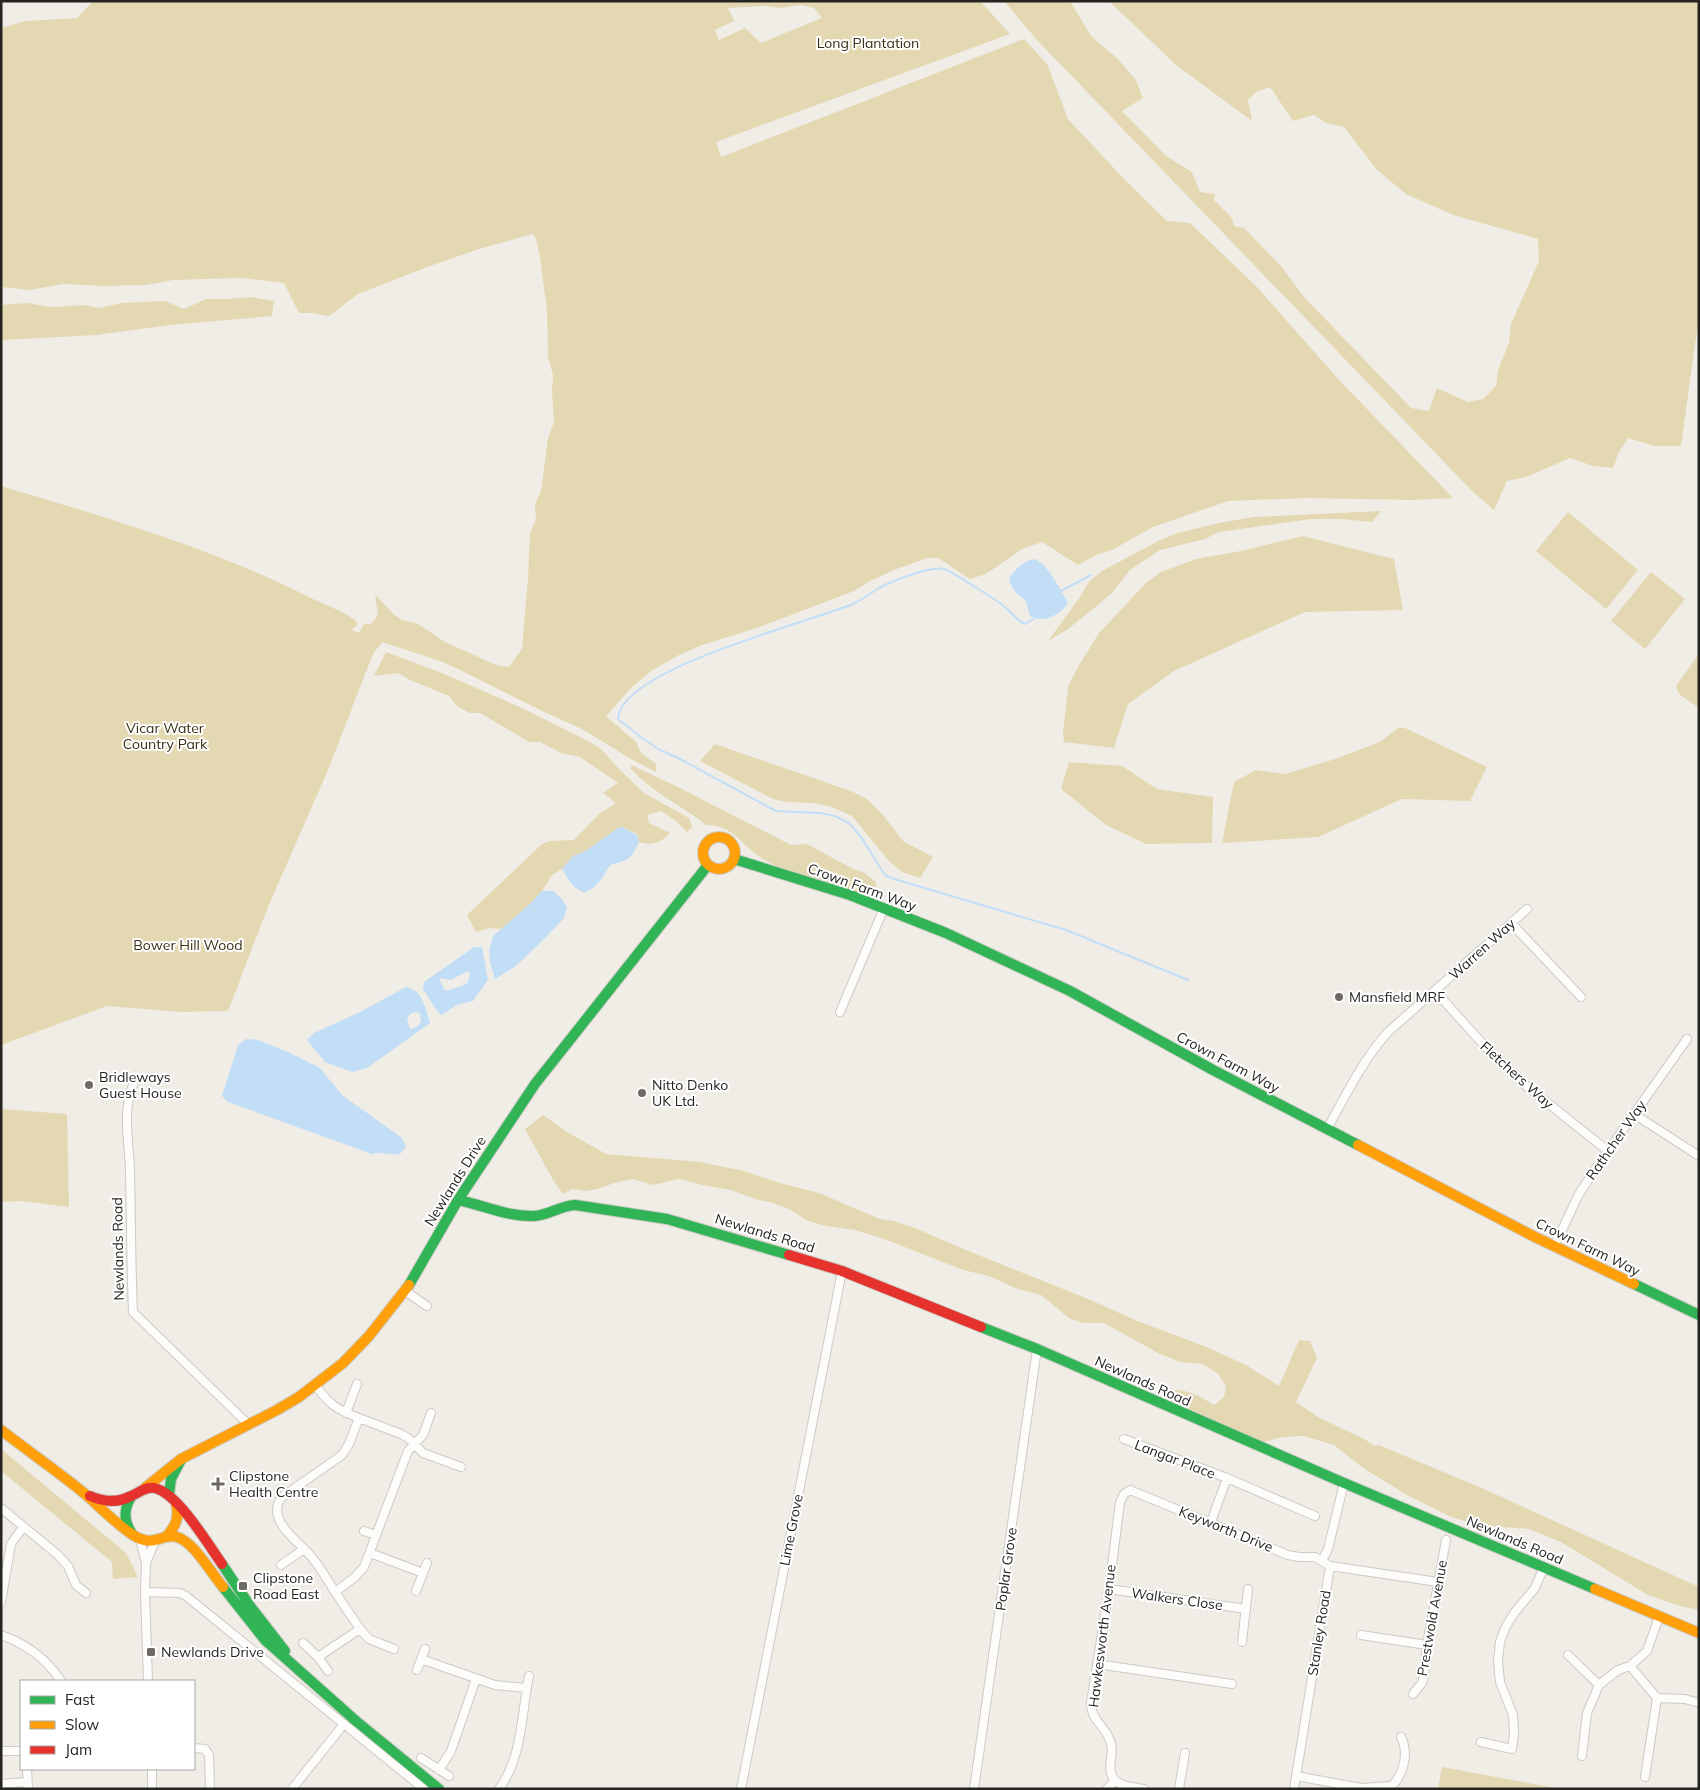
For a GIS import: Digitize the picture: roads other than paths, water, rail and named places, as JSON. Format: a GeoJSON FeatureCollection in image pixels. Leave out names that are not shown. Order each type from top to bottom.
{"type":"FeatureCollection","features":[{"type":"Feature","properties":{"kind":"street"},"geometry":{"type":"LineString","coordinates":[[715,837],[723,837],[732,842],[735,850],[734,859],[729,865],[720,869],[708,865],[703,858],[706,842],[715,837]]}},
{"type":"Feature","properties":{"kind":"street","name":"Crown Farm Way"},"geometry":{"type":"LineString","coordinates":[[734,859],[850,895],[946,933],[1035,974],[1070,991],[1212,1070],[1554,1246],[1699,1315]]}},
{"type":"Feature","properties":{"kind":"street","name":"Newlands Drive"},"geometry":{"type":"LineString","coordinates":[[144,1488],[181,1459],[283,1407],[315,1385],[359,1347],[381,1323],[405,1291],[458,1200],[534,1084],[708,865]]}},
{"type":"Feature","properties":{"kind":"street"},"geometry":{"type":"LineString","coordinates":[[840,1012],[884,908]]}},
{"type":"Feature","properties":{"kind":"street","name":"Warren Way"},"geometry":{"type":"LineString","coordinates":[[1327,1129],[1358,1071],[1372,1050],[1388,1032],[1527,909]]}},
{"type":"Feature","properties":{"kind":"street"},"geometry":{"type":"LineString","coordinates":[[1511,923],[1581,997]]}},
{"type":"Feature","properties":{"kind":"street","name":"Fletchers Way"},"geometry":{"type":"LineString","coordinates":[[1435,991],[1469,1030],[1511,1072],[1567,1120],[1608,1151]]}},
{"type":"Feature","properties":{"kind":"street","name":"Rathcher Way"},"geometry":{"type":"LineString","coordinates":[[1554,1246],[1579,1194],[1594,1170],[1687,1039]]}},
{"type":"Feature","properties":{"kind":"street","name":"Newlands Road"},"geometry":{"type":"LineString","coordinates":[[133,1085],[128,1097],[127,1124],[130,1167],[133,1312],[249,1425]]}},
{"type":"Feature","properties":{"kind":"street"},"geometry":{"type":"LineString","coordinates":[[1634,1114],[1699,1156]]}},
{"type":"Feature","properties":{"kind":"street","name":"Newlands Road"},"geometry":{"type":"LineString","coordinates":[[458,1200],[512,1215],[546,1214],[561,1207],[575,1205],[667,1219],[842,1271],[1037,1349],[1344,1483],[1544,1567],[1659,1618],[1699,1633]]}},
{"type":"Feature","properties":{"kind":"street","name":"Lime Grove"},"geometry":{"type":"LineString","coordinates":[[741,1789],[842,1271]]}},
{"type":"Feature","properties":{"kind":"street"},"geometry":{"type":"LineString","coordinates":[[405,1291],[427,1306]]}},
{"type":"Feature","properties":{"kind":"street","name":"Poplar Grove"},"geometry":{"type":"LineString","coordinates":[[974,1789],[1037,1349]]}},
{"type":"Feature","properties":{"kind":"street"},"geometry":{"type":"LineString","coordinates":[[346,1413],[358,1384]]}},
{"type":"Feature","properties":{"kind":"street"},"geometry":{"type":"LineString","coordinates":[[315,1385],[330,1404],[346,1413],[401,1434],[408,1438],[423,1453],[461,1468]]}},
{"type":"Feature","properties":{"kind":"street"},"geometry":{"type":"LineString","coordinates":[[335,1592],[358,1574],[370,1553],[408,1451],[423,1435],[431,1413]]}},
{"type":"Feature","properties":{"kind":"street"},"geometry":{"type":"LineString","coordinates":[[359,1418],[349,1444],[342,1455],[286,1494],[278,1503],[277,1511],[279,1518],[293,1539],[310,1555],[360,1629],[369,1639],[394,1649]]}},
{"type":"Feature","properties":{"kind":"street"},"geometry":{"type":"LineString","coordinates":[[1,1430],[83,1492],[137,1538],[155,1541],[176,1536],[190,1543],[216,1580],[265,1640],[356,1721],[440,1789]]}},
{"type":"Feature","properties":{"kind":"street","name":"Langar Place"},"geometry":{"type":"LineString","coordinates":[[1124,1439],[1227,1478],[1315,1516]]}},
{"type":"Feature","properties":{"kind":"street"},"geometry":{"type":"LineString","coordinates":[[166,1537],[175,1528],[178,1521],[177,1508],[171,1497],[169,1485],[181,1459]]}},
{"type":"Feature","properties":{"kind":"street","name":"Langar Place"},"geometry":{"type":"LineString","coordinates":[[1211,1522],[1227,1478]]}},
{"type":"Feature","properties":{"kind":"street"},"geometry":{"type":"LineString","coordinates":[[1344,1483],[1328,1549],[1322,1561],[1330,1566],[1438,1582]]}},
{"type":"Feature","properties":{"kind":"street"},"geometry":{"type":"LineString","coordinates":[[83,1492],[97,1499],[119,1501],[144,1488],[156,1488],[171,1497],[196,1528],[250,1606],[310,1681]]}},
{"type":"Feature","properties":{"kind":"street","name":"Keyworth Drive"},"geometry":{"type":"LineString","coordinates":[[1130,1490],[1288,1555],[1315,1557],[1322,1561]]}},
{"type":"Feature","properties":{"kind":"street","name":"Hawkesworth Avenue"},"geometry":{"type":"LineString","coordinates":[[1114,1780],[1110,1770],[1112,1756],[1109,1738],[1091,1712],[1091,1703],[1109,1589],[1120,1502],[1124,1494],[1130,1490]]}},
{"type":"Feature","properties":{"kind":"street"},"geometry":{"type":"LineString","coordinates":[[131,1496],[125,1507],[124,1515],[126,1524],[137,1538],[146,1564]]}},
{"type":"Feature","properties":{"kind":"street"},"geometry":{"type":"LineString","coordinates":[[1,1508],[65,1561],[76,1584],[86,1593]]}},
{"type":"Feature","properties":{"kind":"street"},"geometry":{"type":"LineString","coordinates":[[1,1602],[4,1571],[11,1544],[23,1527]]}},
{"type":"Feature","properties":{"kind":"street"},"geometry":{"type":"LineString","coordinates":[[364,1531],[376,1536]]}},
{"type":"Feature","properties":{"kind":"street","name":"Prestwold Avenue"},"geometry":{"type":"LineString","coordinates":[[1413,1694],[1424,1676],[1427,1645],[1446,1540]]}},
{"type":"Feature","properties":{"kind":"street"},"geometry":{"type":"LineString","coordinates":[[148,1680],[146,1564],[155,1541]]}},
{"type":"Feature","properties":{"kind":"street"},"geometry":{"type":"LineString","coordinates":[[281,1565],[304,1549]]}},
{"type":"Feature","properties":{"kind":"street"},"geometry":{"type":"LineString","coordinates":[[370,1553],[423,1573]]}},
{"type":"Feature","properties":{"kind":"street"},"geometry":{"type":"LineString","coordinates":[[416,1591],[427,1563]]}},
{"type":"Feature","properties":{"kind":"street","name":"Stanley Road"},"geometry":{"type":"LineString","coordinates":[[1294,1789],[1330,1566]]}},
{"type":"Feature","properties":{"kind":"street"},"geometry":{"type":"LineString","coordinates":[[1481,1742],[1512,1749],[1514,1734],[1513,1715],[1500,1682],[1498,1661],[1500,1642],[1506,1626],[1535,1588],[1544,1567]]}},
{"type":"Feature","properties":{"kind":"street","name":"Walkers Close"},"geometry":{"type":"LineString","coordinates":[[1109,1589],[1246,1609]]}},
{"type":"Feature","properties":{"kind":"street"},"geometry":{"type":"LineString","coordinates":[[1242,1642],[1248,1589]]}},
{"type":"Feature","properties":{"kind":"street"},"geometry":{"type":"LineString","coordinates":[[145,1592],[180,1593],[186,1596],[424,1789]]}},
{"type":"Feature","properties":{"kind":"street"},"geometry":{"type":"LineString","coordinates":[[1582,1756],[1587,1714],[1599,1685],[1618,1670],[1630,1666],[1647,1651],[1659,1618]]}},
{"type":"Feature","properties":{"kind":"street"},"geometry":{"type":"LineString","coordinates":[[318,1657],[360,1629]]}},
{"type":"Feature","properties":{"kind":"street"},"geometry":{"type":"LineString","coordinates":[[1361,1634],[1427,1645]]}},
{"type":"Feature","properties":{"kind":"street"},"geometry":{"type":"LineString","coordinates":[[1,1635],[28,1647],[41,1656],[53,1668],[60,1680]]}},
{"type":"Feature","properties":{"kind":"street"},"geometry":{"type":"LineString","coordinates":[[304,1642],[328,1671]]}},
{"type":"Feature","properties":{"kind":"street"},"geometry":{"type":"LineString","coordinates":[[418,1670],[425,1648]]}},
{"type":"Feature","properties":{"kind":"street"},"geometry":{"type":"LineString","coordinates":[[1568,1655],[1599,1685]]}},
{"type":"Feature","properties":{"kind":"street"},"geometry":{"type":"LineString","coordinates":[[421,1659],[495,1685],[526,1688]]}},
{"type":"Feature","properties":{"kind":"street"},"geometry":{"type":"LineString","coordinates":[[1097,1664],[1232,1684]]}},
{"type":"Feature","properties":{"kind":"street"},"geometry":{"type":"LineString","coordinates":[[1630,1666],[1657,1698],[1684,1699],[1699,1703]]}},
{"type":"Feature","properties":{"kind":"street"},"geometry":{"type":"LineString","coordinates":[[498,1789],[509,1770],[519,1741],[528,1676]]}},
{"type":"Feature","properties":{"kind":"street"},"geometry":{"type":"LineString","coordinates":[[439,1770],[451,1751],[476,1679]]}},
{"type":"Feature","properties":{"kind":"street"},"geometry":{"type":"LineString","coordinates":[[1645,1776],[1657,1698]]}},
{"type":"Feature","properties":{"kind":"street"},"geometry":{"type":"LineString","coordinates":[[292,1789],[344,1724]]}},
{"type":"Feature","properties":{"kind":"street"},"geometry":{"type":"LineString","coordinates":[[1296,1776],[1361,1788],[1393,1787],[1398,1779],[1405,1755],[1404,1745],[1400,1738]]}},
{"type":"Feature","properties":{"kind":"street"},"geometry":{"type":"LineString","coordinates":[[195,1748],[205,1749],[209,1755],[210,1789]]}},
{"type":"Feature","properties":{"kind":"street"},"geometry":{"type":"LineString","coordinates":[[1,1751],[20,1751]]}},
{"type":"Feature","properties":{"kind":"street"},"geometry":{"type":"LineString","coordinates":[[1179,1789],[1185,1753]]}},
{"type":"Feature","properties":{"kind":"street"},"geometry":{"type":"LineString","coordinates":[[421,1758],[449,1776]]}},
{"type":"Feature","properties":{"kind":"street"},"geometry":{"type":"LineString","coordinates":[[1,1784],[27,1786],[27,1770]]}},
{"type":"Feature","properties":{"kind":"street"},"geometry":{"type":"LineString","coordinates":[[152,1770],[152,1789]]}},
{"type":"Feature","properties":{"kind":"street"},"geometry":{"type":"LineString","coordinates":[[1107,1789],[1114,1780],[1124,1785],[1144,1789]]}},
{"type":"Feature","properties":{"kind":"water"},"geometry":{"type":"Polygon","coordinates":[[[1035,559],[1049,572],[1068,603],[1061,611],[1045,619],[1030,616],[1025,599],[1014,590],[1009,578],[1023,564],[1035,559]]]}},
{"type":"Feature","properties":{"kind":"water"},"geometry":{"type":"Polygon","coordinates":[[[622,827],[637,835],[639,842],[631,856],[610,865],[600,881],[589,891],[584,893],[573,886],[562,869],[573,856],[584,852],[622,827]]]}},
{"type":"Feature","properties":{"kind":"water"},"geometry":{"type":"Polygon","coordinates":[[[542,891],[553,891],[561,898],[567,907],[564,918],[516,966],[495,979],[489,952],[493,936],[542,891]]]}},
{"type":"Feature","properties":{"kind":"water"},"geometry":{"type":"Polygon","coordinates":[[[474,947],[482,947],[488,980],[473,1001],[457,1005],[441,1015],[423,989],[424,982],[474,947]],[[466,972],[451,980],[439,978],[445,991],[462,986],[468,982],[470,972],[466,972]]]}},
{"type":"Feature","properties":{"kind":"water"},"geometry":{"type":"Polygon","coordinates":[[[406,987],[412,989],[420,996],[430,1023],[367,1068],[352,1072],[325,1062],[307,1040],[314,1033],[360,1012],[406,987]],[[417,1012],[410,1014],[407,1020],[410,1029],[417,1027],[421,1021],[420,1014],[417,1012]]]}},
{"type":"Feature","properties":{"kind":"water"},"geometry":{"type":"Polygon","coordinates":[[[246,1039],[258,1040],[320,1068],[342,1095],[402,1138],[406,1147],[400,1154],[372,1154],[228,1102],[222,1096],[238,1045],[246,1039]]]}},
{"type":"Feature","properties":{"kind":"waterway"},"geometry":{"type":"LineString","coordinates":[[1034,619],[1025,624],[994,599],[944,569],[921,572],[885,585],[853,604],[760,635],[682,665],[650,682],[627,700],[618,719],[660,750],[776,811],[820,813],[835,816],[849,823],[861,837],[885,875],[1066,930],[1188,980]]}},
{"type":"Feature","properties":{"kind":"waterway"},"geometry":{"type":"LineString","coordinates":[[1061,591],[1091,575]]}},
{"type":"Feature","properties":{"kind":"place","name":"Mansfield MRF"},"geometry":{"type":"Point","coordinates":[1339,997]}},
{"type":"Feature","properties":{"kind":"place","name":"Bridleways Guest House"},"geometry":{"type":"Point","coordinates":[89,1085]}},
{"type":"Feature","properties":{"kind":"place","name":"Nitto Denko UK Ltd."},"geometry":{"type":"Point","coordinates":[642,1093]}},
{"type":"Feature","properties":{"kind":"place","name":"Clipstone Health Centre"},"geometry":{"type":"Point","coordinates":[218,1484]}},
{"type":"Feature","properties":{"kind":"place","name":"Clipstone Road East"},"geometry":{"type":"Point","coordinates":[243,1586]}},
{"type":"Feature","properties":{"kind":"place","name":"Newlands Drive"},"geometry":{"type":"Point","coordinates":[151,1652]}},
{"type":"Feature","properties":{"kind":"park label","name":"Long Plantation"},"geometry":{"type":"Point","coordinates":[868,43]}},
{"type":"Feature","properties":{"kind":"park label","name":"Vicar Water Country Park"},"geometry":{"type":"Point","coordinates":[165,736]}},
{"type":"Feature","properties":{"kind":"park label","name":"Bower Hill Wood"},"geometry":{"type":"Point","coordinates":[188,945]}}]}
